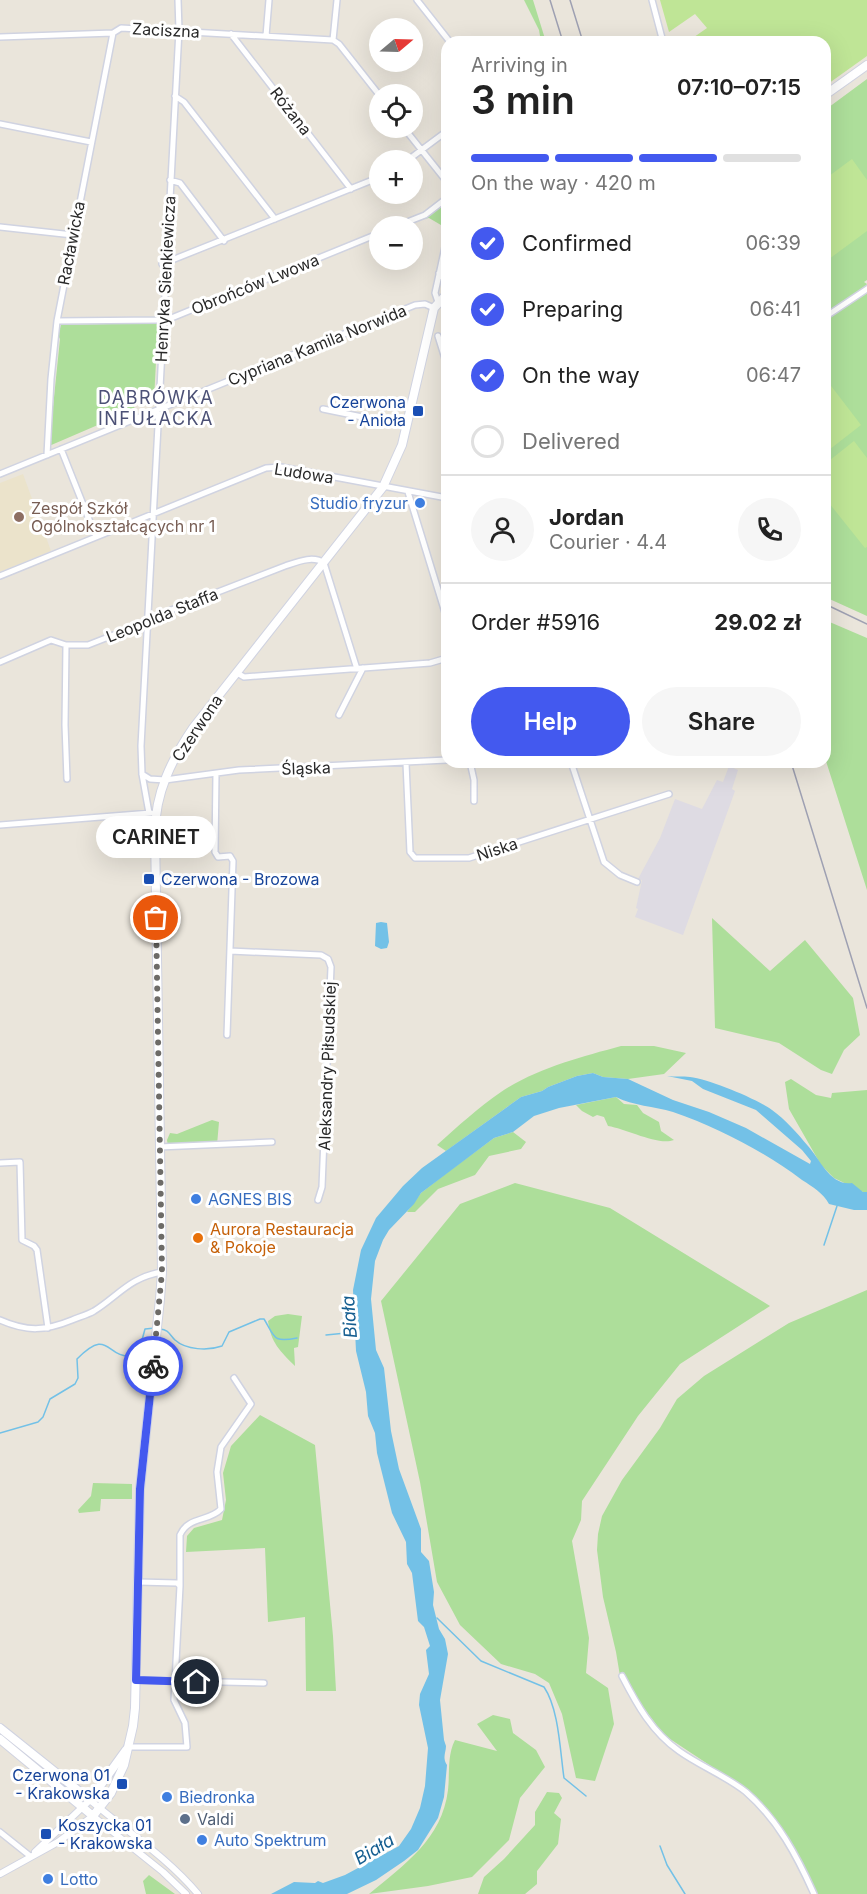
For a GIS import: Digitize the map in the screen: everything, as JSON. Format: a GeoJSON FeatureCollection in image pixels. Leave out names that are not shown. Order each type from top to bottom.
{"type":"FeatureCollection","features":[{"type":"Feature","properties":{"kind":"main road"},"geometry":{"type":"LineString","coordinates":[[831,91],[867,65]]}},
{"type":"Feature","properties":{"kind":"main road"},"geometry":{"type":"LineString","coordinates":[[436,305],[441,300]]}},
{"type":"Feature","properties":{"kind":"main road","name":"Czerwona"},"geometry":{"type":"LineString","coordinates":[[93,1816],[111,1793],[124,1765],[133,1726],[140,1482],[162,1272],[155,867],[152,813],[175,756],[188,736],[383,487],[394,465],[406,426],[436,305]]}},
{"type":"Feature","properties":{"kind":"main road"},"geometry":{"type":"LineString","coordinates":[[0,1728],[90,1800]]}},
{"type":"Feature","properties":{"kind":"main road"},"geometry":{"type":"LineString","coordinates":[[0,1739],[93,1816]]}},
{"type":"Feature","properties":{"kind":"main road","name":"Czerwona"},"geometry":{"type":"LineString","coordinates":[[90,1800],[127,1748]]}},
{"type":"Feature","properties":{"kind":"street","name":"Henryka Sienkiewicza"},"geometry":{"type":"LineString","coordinates":[[152,813],[142,774],[141,746],[179,30],[178,0]]}},
{"type":"Feature","properties":{"kind":"street"},"geometry":{"type":"LineString","coordinates":[[266,36],[269,0]]}},
{"type":"Feature","properties":{"kind":"street"},"geometry":{"type":"LineString","coordinates":[[337,0],[333,40],[339,44],[371,84]]}},
{"type":"Feature","properties":{"kind":"street"},"geometry":{"type":"LineString","coordinates":[[417,0],[445,36]]}},
{"type":"Feature","properties":{"kind":"street"},"geometry":{"type":"LineString","coordinates":[[652,0],[661,36]]}},
{"type":"Feature","properties":{"kind":"street","name":"Zaciszna"},"geometry":{"type":"LineString","coordinates":[[0,38],[113,33],[122,28],[333,40]]}},
{"type":"Feature","properties":{"kind":"street","name":"Racławicka"},"geometry":{"type":"LineString","coordinates":[[47,455],[57,321],[113,33]]}},
{"type":"Feature","properties":{"kind":"street","name":"Różana"},"geometry":{"type":"LineString","coordinates":[[231,34],[351,189]]}},
{"type":"Feature","properties":{"kind":"street"},"geometry":{"type":"LineString","coordinates":[[175,96],[184,102],[275,219]]}},
{"type":"Feature","properties":{"kind":"street"},"geometry":{"type":"LineString","coordinates":[[0,124],[91,142]]}},
{"type":"Feature","properties":{"kind":"street"},"geometry":{"type":"LineString","coordinates":[[423,150],[441,137]]}},
{"type":"Feature","properties":{"kind":"street"},"geometry":{"type":"LineString","coordinates":[[412,138],[421,150]]}},
{"type":"Feature","properties":{"kind":"street"},"geometry":{"type":"LineString","coordinates":[[423,152],[441,175]]}},
{"type":"Feature","properties":{"kind":"street"},"geometry":{"type":"LineString","coordinates":[[170,180],[180,183],[224,241]]}},
{"type":"Feature","properties":{"kind":"street"},"geometry":{"type":"LineString","coordinates":[[165,264],[369,182]]}},
{"type":"Feature","properties":{"kind":"street"},"geometry":{"type":"LineString","coordinates":[[422,216],[441,203]]}},
{"type":"Feature","properties":{"kind":"street"},"geometry":{"type":"LineString","coordinates":[[0,227],[73,235]]}},
{"type":"Feature","properties":{"kind":"street","name":"Obrońców Lwowa"},"geometry":{"type":"LineString","coordinates":[[57,321],[163,320],[369,237]]}},
{"type":"Feature","properties":{"kind":"street","name":"Czerwona"},"geometry":{"type":"LineString","coordinates":[[436,305],[435,293],[441,264]]}},
{"type":"Feature","properties":{"kind":"street"},"geometry":{"type":"LineString","coordinates":[[831,313],[867,289]]}},
{"type":"Feature","properties":{"kind":"street","name":"Cypriana Kamila Norwida"},"geometry":{"type":"LineString","coordinates":[[0,474],[415,305],[436,305]]}},
{"type":"Feature","properties":{"kind":"street"},"geometry":{"type":"LineString","coordinates":[[438,336],[441,346]]}},
{"type":"Feature","properties":{"kind":"street"},"geometry":{"type":"LineString","coordinates":[[324,409],[406,426]]}},
{"type":"Feature","properties":{"kind":"street"},"geometry":{"type":"LineString","coordinates":[[61,449],[96,537]]}},
{"type":"Feature","properties":{"kind":"street","name":"Ludowa"},"geometry":{"type":"LineString","coordinates":[[0,576],[266,468],[274,467],[441,497]]}},
{"type":"Feature","properties":{"kind":"street"},"geometry":{"type":"LineString","coordinates":[[408,492],[441,599]]}},
{"type":"Feature","properties":{"kind":"street","name":"Leopolda Staffa"},"geometry":{"type":"LineString","coordinates":[[0,662],[51,640],[66,645],[88,645],[285,566],[319,559],[324,563]]}},
{"type":"Feature","properties":{"kind":"street"},"geometry":{"type":"LineString","coordinates":[[324,563],[359,669],[339,715]]}},
{"type":"Feature","properties":{"kind":"street"},"geometry":{"type":"LineString","coordinates":[[66,645],[67,779]]}},
{"type":"Feature","properties":{"kind":"street"},"geometry":{"type":"LineString","coordinates":[[237,673],[244,677],[430,663],[441,660]]}},
{"type":"Feature","properties":{"kind":"street"},"geometry":{"type":"LineString","coordinates":[[344,699],[359,669]]}},
{"type":"Feature","properties":{"kind":"street","name":"Śląska"},"geometry":{"type":"LineString","coordinates":[[165,780],[238,770],[441,761]]}},
{"type":"Feature","properties":{"kind":"street","name":"Niska"},"geometry":{"type":"LineString","coordinates":[[406,764],[410,852],[415,858],[470,858],[669,794]]}},
{"type":"Feature","properties":{"kind":"street"},"geometry":{"type":"LineString","coordinates":[[471,768],[474,801]]}},
{"type":"Feature","properties":{"kind":"street"},"geometry":{"type":"LineString","coordinates":[[573,768],[604,862],[620,875],[637,882]]}},
{"type":"Feature","properties":{"kind":"street"},"geometry":{"type":"LineString","coordinates":[[142,774],[150,779],[165,780]]}},
{"type":"Feature","properties":{"kind":"street"},"geometry":{"type":"LineString","coordinates":[[216,774],[215,852],[218,857],[230,856],[233,861],[227,1035]]}},
{"type":"Feature","properties":{"kind":"street"},"geometry":{"type":"LineString","coordinates":[[0,825],[152,813]]}},
{"type":"Feature","properties":{"kind":"street","name":"Aleksandry Piłsudskiej"},"geometry":{"type":"LineString","coordinates":[[230,951],[321,955],[328,959],[331,968],[330,1001],[321,1187],[318,1200]]}},
{"type":"Feature","properties":{"kind":"street"},"geometry":{"type":"LineString","coordinates":[[159,1147],[272,1142]]}},
{"type":"Feature","properties":{"kind":"street"},"geometry":{"type":"LineString","coordinates":[[0,1163],[20,1162],[22,1240],[37,1250],[48,1328]]}},
{"type":"Feature","properties":{"kind":"street"},"geometry":{"type":"LineString","coordinates":[[0,1320],[16,1327],[48,1328],[93,1312],[133,1281],[162,1272]]}},
{"type":"Feature","properties":{"kind":"street"},"geometry":{"type":"LineString","coordinates":[[127,1748],[186,1747],[184,1723],[174,1700],[180,1586],[180,1534],[183,1527],[191,1522],[214,1516],[221,1509],[217,1472],[221,1447],[251,1404],[234,1378]]}},
{"type":"Feature","properties":{"kind":"street"},"geometry":{"type":"LineString","coordinates":[[138,1582],[177,1583],[180,1586]]}},
{"type":"Feature","properties":{"kind":"street"},"geometry":{"type":"LineString","coordinates":[[622,1676],[648,1722],[665,1740],[742,1790],[763,1809],[787,1841],[814,1894]]}},
{"type":"Feature","properties":{"kind":"street"},"geometry":{"type":"LineString","coordinates":[[136,1680],[264,1683]]}},
{"type":"Feature","properties":{"kind":"street"},"geometry":{"type":"LineString","coordinates":[[30,1856],[90,1800],[162,1859],[198,1894]]}},
{"type":"Feature","properties":{"kind":"street"},"geometry":{"type":"LineString","coordinates":[[0,1874],[58,1842],[93,1816],[163,1872],[186,1894]]}},
{"type":"Feature","properties":{"kind":"street"},"geometry":{"type":"LineString","coordinates":[[0,1832],[30,1856]]}},
{"type":"Feature","properties":{"kind":"shaded area","name":"Zespół Szkół Ogólnokształcących nr 1"},"geometry":{"type":"Polygon","coordinates":[[[23,474],[51,551],[0,572],[0,483],[23,474]]]}},
{"type":"Feature","properties":{"kind":"shaded area"},"geometry":{"type":"Polygon","coordinates":[[[728,768],[738,770],[732,789],[735,791],[683,935],[635,917],[642,880],[638,879],[660,838],[675,799],[702,809],[717,780],[723,782],[728,768]]]}},
{"type":"Feature","properties":{"kind":"green space"},"geometry":{"type":"Polygon","coordinates":[[[524,0],[533,0],[544,36],[540,36],[524,0]]]}},
{"type":"Feature","properties":{"kind":"green space"},"geometry":{"type":"Polygon","coordinates":[[[660,0],[867,0],[867,56],[831,82],[831,36],[696,36],[707,28],[695,14],[669,32],[660,0]]]}},
{"type":"Feature","properties":{"kind":"green space"},"geometry":{"type":"Polygon","coordinates":[[[867,79],[867,280],[864,282],[867,284],[864,288],[867,292],[867,616],[831,600],[831,106],[867,79]]]}},
{"type":"Feature","properties":{"kind":"green space"},"geometry":{"type":"Polygon","coordinates":[[[852,159],[867,180],[867,231],[831,258],[831,175],[852,159]]]}},
{"type":"Feature","properties":{"kind":"green space"},"geometry":{"type":"Polygon","coordinates":[[[441,204],[441,225],[429,218],[423,219],[441,204]]]}},
{"type":"Feature","properties":{"kind":"green space"},"geometry":{"type":"Polygon","coordinates":[[[158,323],[154,400],[151,401],[148,390],[130,397],[135,409],[49,446],[60,339],[58,335],[61,325],[158,323]]]}},
{"type":"Feature","properties":{"kind":"green space"},"geometry":{"type":"Polygon","coordinates":[[[831,386],[861,425],[831,448],[831,386]]]}},
{"type":"Feature","properties":{"kind":"green space"},"geometry":{"type":"Polygon","coordinates":[[[854,441],[867,458],[867,547],[865,548],[831,506],[831,459],[854,441]]]}},
{"type":"Feature","properties":{"kind":"green space"},"geometry":{"type":"Polygon","coordinates":[[[831,623],[867,638],[867,890],[828,768],[831,768],[831,623]]]}},
{"type":"Feature","properties":{"kind":"green space"},"geometry":{"type":"Polygon","coordinates":[[[712,918],[770,971],[805,940],[853,998],[860,1035],[844,1050],[832,1074],[821,1070],[779,1043],[715,1028],[712,918]]]}},
{"type":"Feature","properties":{"kind":"green space"},"geometry":{"type":"Polygon","coordinates":[[[621,1046],[654,1046],[686,1053],[664,1074],[628,1079],[603,1077],[593,1073],[577,1076],[521,1097],[446,1151],[437,1145],[484,1104],[529,1076],[590,1054],[621,1046]]]}},
{"type":"Feature","properties":{"kind":"green space"},"geometry":{"type":"Polygon","coordinates":[[[791,1079],[816,1095],[831,1098],[832,1093],[867,1090],[867,1192],[834,1178],[821,1165],[789,1109],[785,1082],[791,1079]]]}},
{"type":"Feature","properties":{"kind":"green space"},"geometry":{"type":"Polygon","coordinates":[[[616,1097],[624,1104],[637,1105],[643,1113],[659,1122],[661,1131],[674,1140],[660,1141],[608,1126],[604,1117],[597,1115],[593,1117],[576,1105],[616,1097]]]}},
{"type":"Feature","properties":{"kind":"green space"},"geometry":{"type":"Polygon","coordinates":[[[212,1120],[219,1122],[217,1145],[168,1146],[167,1140],[170,1133],[177,1134],[212,1120]]]}},
{"type":"Feature","properties":{"kind":"green space"},"geometry":{"type":"Polygon","coordinates":[[[513,1132],[526,1142],[521,1149],[489,1156],[475,1175],[438,1189],[415,1212],[407,1212],[421,1193],[448,1172],[494,1138],[513,1132]]]}},
{"type":"Feature","properties":{"kind":"green space"},"geometry":{"type":"Polygon","coordinates":[[[515,1183],[610,1208],[770,1306],[680,1364],[638,1416],[582,1501],[581,1520],[572,1541],[589,1638],[586,1673],[608,1688],[614,1724],[595,1781],[576,1778],[562,1714],[549,1683],[535,1674],[501,1664],[460,1625],[437,1582],[420,1482],[381,1301],[460,1204],[515,1183]]]}},
{"type":"Feature","properties":{"kind":"green space"},"geometry":{"type":"Polygon","coordinates":[[[867,1290],[867,1894],[817,1894],[784,1832],[744,1788],[664,1735],[640,1703],[625,1675],[620,1676],[603,1597],[597,1550],[598,1534],[602,1516],[622,1480],[660,1428],[677,1399],[704,1376],[789,1323],[867,1290]]]}},
{"type":"Feature","properties":{"kind":"green space"},"geometry":{"type":"Polygon","coordinates":[[[288,1314],[302,1316],[298,1347],[294,1348],[295,1366],[277,1346],[271,1335],[268,1321],[275,1316],[288,1314]]]}},
{"type":"Feature","properties":{"kind":"green space"},"geometry":{"type":"Polygon","coordinates":[[[260,1415],[315,1445],[336,1691],[306,1691],[305,1617],[268,1622],[265,1548],[186,1552],[187,1536],[194,1528],[222,1520],[226,1500],[223,1473],[231,1446],[260,1415]]]}},
{"type":"Feature","properties":{"kind":"green space"},"geometry":{"type":"Polygon","coordinates":[[[93,1483],[132,1484],[132,1499],[101,1499],[100,1511],[79,1513],[78,1510],[91,1496],[93,1483]]]}},
{"type":"Feature","properties":{"kind":"green space"},"geometry":{"type":"Polygon","coordinates":[[[493,1715],[510,1719],[513,1733],[536,1750],[545,1767],[520,1798],[509,1840],[472,1877],[369,1894],[420,1849],[438,1823],[448,1790],[450,1758],[455,1740],[497,1751],[477,1724],[493,1715]]]}},
{"type":"Feature","properties":{"kind":"green space"},"geometry":{"type":"Polygon","coordinates":[[[547,1792],[559,1793],[562,1798],[554,1813],[561,1819],[558,1844],[537,1871],[537,1884],[525,1894],[478,1894],[484,1877],[535,1825],[535,1812],[547,1792]]]}},
{"type":"Feature","properties":{"kind":"green space"},"geometry":{"type":"Polygon","coordinates":[[[149,1875],[175,1894],[146,1894],[143,1881],[149,1875]]]}},
{"type":"Feature","properties":{"kind":"water"},"geometry":{"type":"Polygon","coordinates":[[[376,923],[387,923],[389,942],[387,948],[381,949],[375,946],[376,923]]]}},
{"type":"Feature","properties":{"kind":"water"},"geometry":{"type":"Polygon","coordinates":[[[593,1073],[603,1077],[628,1079],[673,1100],[709,1112],[746,1128],[810,1164],[811,1161],[802,1150],[756,1110],[703,1089],[692,1081],[667,1076],[698,1079],[720,1085],[756,1100],[786,1122],[832,1176],[844,1183],[852,1183],[863,1192],[867,1192],[867,1210],[854,1210],[829,1204],[817,1190],[772,1159],[707,1125],[673,1112],[616,1097],[559,1108],[534,1116],[513,1132],[494,1138],[421,1193],[383,1240],[375,1261],[371,1299],[376,1350],[384,1368],[391,1431],[399,1469],[421,1529],[421,1552],[429,1561],[434,1592],[433,1605],[448,1654],[440,1700],[447,1765],[444,1797],[438,1818],[418,1850],[376,1880],[347,1894],[271,1894],[294,1882],[315,1883],[318,1881],[323,1883],[345,1875],[399,1846],[411,1829],[420,1808],[425,1786],[428,1748],[419,1705],[420,1694],[429,1674],[426,1650],[430,1646],[424,1627],[418,1621],[412,1573],[407,1564],[406,1542],[392,1513],[377,1453],[375,1433],[368,1416],[366,1392],[356,1351],[353,1290],[361,1250],[376,1218],[422,1168],[521,1097],[577,1076],[593,1073]]]}},
{"type":"Feature","properties":{"kind":"waterway"},"geometry":{"type":"LineString","coordinates":[[824,1245],[837,1206]]}},
{"type":"Feature","properties":{"kind":"waterway"},"geometry":{"type":"LineString","coordinates":[[160,1329],[167,1331],[185,1346],[197,1349],[222,1346],[229,1332],[260,1319],[264,1319],[278,1339],[297,1338]]}},
{"type":"Feature","properties":{"kind":"waterway"},"geometry":{"type":"LineString","coordinates":[[0,1433],[38,1422],[43,1417],[50,1399],[75,1384],[78,1378],[77,1359],[88,1350],[102,1344],[124,1356],[133,1356],[139,1351],[145,1329],[155,1328]]}},
{"type":"Feature","properties":{"kind":"waterway","name":"Biała"},"geometry":{"type":"LineString","coordinates":[[326,1335],[356,1332]]}},
{"type":"Feature","properties":{"kind":"waterway"},"geometry":{"type":"LineString","coordinates":[[437,1618],[481,1661],[544,1687],[556,1718],[564,1778],[586,1796]]}},
{"type":"Feature","properties":{"kind":"waterway"},"geometry":{"type":"LineString","coordinates":[[660,1846],[667,1865],[685,1894]]}},
{"type":"Feature","properties":{"kind":"railway"},"geometry":{"type":"LineString","coordinates":[[550,0],[561,36]]}},
{"type":"Feature","properties":{"kind":"railway"},"geometry":{"type":"LineString","coordinates":[[570,0],[581,36]]}},
{"type":"Feature","properties":{"kind":"railway"},"geometry":{"type":"LineString","coordinates":[[831,607],[867,624]]}},
{"type":"Feature","properties":{"kind":"railway"},"geometry":{"type":"LineString","coordinates":[[793,768],[867,1008]]}},
{"type":"Feature","properties":{"kind":"way so far"},"geometry":{"type":"LineString","coordinates":[[153,1366],[162,1272],[156,918]]}},
{"type":"Feature","properties":{"kind":"place","name":"Czerwona - Anioła"},"geometry":{"type":"Point","coordinates":[418,411]}},
{"type":"Feature","properties":{"kind":"place","name":"Studio fryzur"},"geometry":{"type":"Point","coordinates":[420,503]}},
{"type":"Feature","properties":{"kind":"place","name":"Zespół Szkół Ogólnokształcących nr 1"},"geometry":{"type":"Point","coordinates":[19,517]}},
{"type":"Feature","properties":{"kind":"place","name":"Czerwona - Brozowa"},"geometry":{"type":"Point","coordinates":[149,879]}},
{"type":"Feature","properties":{"kind":"place","name":"CARINET"},"geometry":{"type":"Point","coordinates":[156,918]}},
{"type":"Feature","properties":{"kind":"place","name":"AGNES BIS"},"geometry":{"type":"Point","coordinates":[196,1199]}},
{"type":"Feature","properties":{"kind":"place","name":"Aurora Restauracja & Pokoje"},"geometry":{"type":"Point","coordinates":[198,1238]}},
{"type":"Feature","properties":{"kind":"place","name":"Czerwona 01 - Krakowska"},"geometry":{"type":"Point","coordinates":[122,1784]}},
{"type":"Feature","properties":{"kind":"place","name":"Biedronka"},"geometry":{"type":"Point","coordinates":[167,1797]}},
{"type":"Feature","properties":{"kind":"place","name":"Valdi"},"geometry":{"type":"Point","coordinates":[185,1819]}},
{"type":"Feature","properties":{"kind":"place","name":"Koszycka 01 - Krakowska"},"geometry":{"type":"Point","coordinates":[46,1834]}},
{"type":"Feature","properties":{"kind":"place","name":"Auto Spektrum"},"geometry":{"type":"Point","coordinates":[202,1840]}},
{"type":"Feature","properties":{"kind":"place","name":"Lotto"},"geometry":{"type":"Point","coordinates":[48,1879]}},
{"type":"Feature","properties":{"kind":"district","name":"DĄBRÓWKA INFUŁACKA"},"geometry":{"type":"Point","coordinates":[156,407]}},
{"type":"Feature","properties":{"kind":"route"},"geometry":{"type":"LineString","coordinates":[[153,1366],[140,1489],[136,1680],[197,1682]]}}]}
